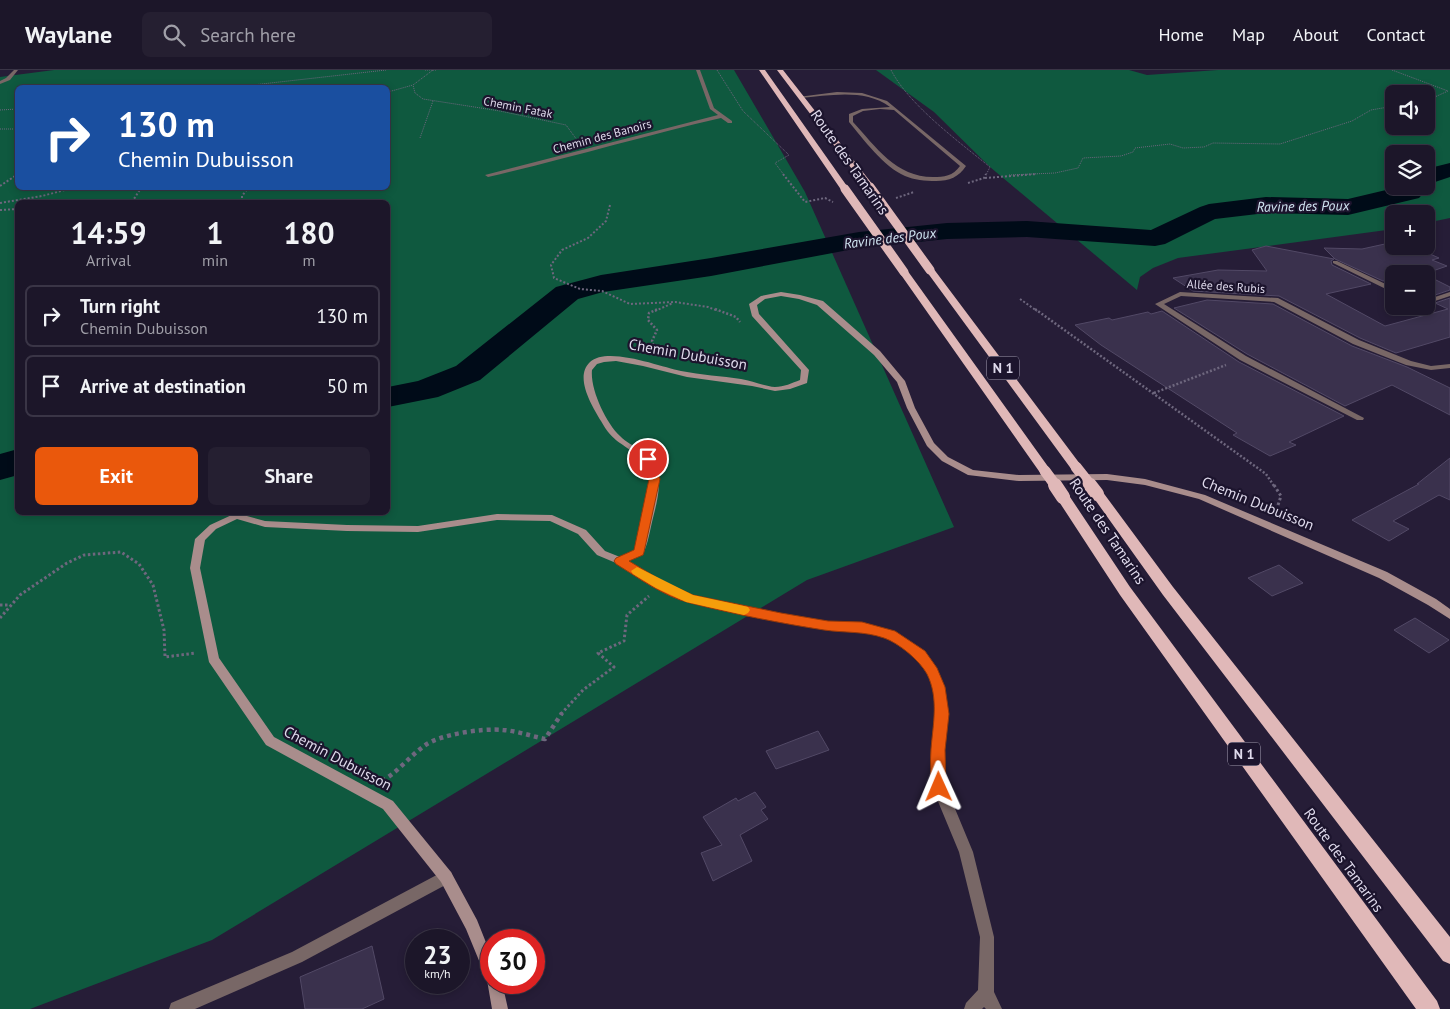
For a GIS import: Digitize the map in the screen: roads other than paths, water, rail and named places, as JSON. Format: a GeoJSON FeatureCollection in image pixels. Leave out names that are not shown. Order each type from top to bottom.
{"type":"FeatureCollection","features":[{"type":"Feature","properties":{"kind":"highway","name":"Route des Tamarins"},"geometry":{"type":"LineString","coordinates":[[762,70],[1045,471],[1125,591],[1429,1009]]}},
{"type":"Feature","properties":{"kind":"highway","name":"Route des Tamarins"},"geometry":{"type":"LineString","coordinates":[[780,70],[870,187],[1168,590],[1450,954]]}},
{"type":"Feature","properties":{"kind":"main road","name":"Chemin Dubuisson"},"geometry":{"type":"LineString","coordinates":[[480,946],[472,925],[446,877],[388,805],[270,741],[213,659],[195,568],[200,539],[213,527],[236,516],[265,524],[347,528],[418,528],[497,517],[552,518],[582,532],[601,553],[620,561],[639,552],[648,518],[655,479],[648,459],[616,437],[597,408],[587,378],[588,369],[593,363],[607,359],[623,358],[678,373],[752,383],[776,389],[793,386],[804,381],[805,370],[755,314],[753,304],[763,297],[781,294],[800,296],[820,303],[877,353],[901,381],[911,408],[930,444],[945,459],[971,473],[1019,478],[1107,477],[1145,482],[1202,497],[1383,575],[1432,602],[1450,615]]}},
{"type":"Feature","properties":{"kind":"main road"},"geometry":{"type":"LineString","coordinates":[[497,994],[500,1009]]}},
{"type":"Feature","properties":{"kind":"street"},"geometry":{"type":"LineString","coordinates":[[0,83],[8,79],[17,70]]}},
{"type":"Feature","properties":{"kind":"street"},"geometry":{"type":"LineString","coordinates":[[698,70],[712,109],[730,122]]}},
{"type":"Feature","properties":{"kind":"street"},"geometry":{"type":"LineString","coordinates":[[800,97],[860,94],[877,96],[895,109],[963,166],[959,173],[944,179],[924,179],[904,175],[882,156],[850,122],[851,115],[862,110],[895,109]]}},
{"type":"Feature","properties":{"kind":"street","name":"Chemin des Banoirs"},"geometry":{"type":"LineString","coordinates":[[488,175],[721,116]]}},
{"type":"Feature","properties":{"kind":"street"},"geometry":{"type":"LineString","coordinates":[[1335,262],[1385,287]]}},
{"type":"Feature","properties":{"kind":"street","name":"Allée des Rubis"},"geometry":{"type":"LineString","coordinates":[[1360,418],[1243,358],[1159,304],[1180,294],[1276,300],[1356,342],[1409,363],[1431,368],[1450,366]]}},
{"type":"Feature","properties":{"kind":"street"},"geometry":{"type":"LineString","coordinates":[[1435,299],[1450,294]]}},
{"type":"Feature","properties":{"kind":"street"},"geometry":{"type":"LineString","coordinates":[[620,561],[660,585],[690,599],[828,626],[862,627],[891,635],[920,654],[932,671],[939,687],[942,714],[938,750],[939,787],[966,852],[987,937],[986,994],[994,1009]]}},
{"type":"Feature","properties":{"kind":"street"},"geometry":{"type":"LineString","coordinates":[[177,1009],[297,957],[446,877]]}},
{"type":"Feature","properties":{"kind":"street"},"geometry":{"type":"LineString","coordinates":[[972,1009],[986,994]]}},
{"type":"Feature","properties":{"kind":"waterway","name":"Ravine des Poux"},"geometry":{"type":"LineString","coordinates":[[1435,174],[1450,170]]}},
{"type":"Feature","properties":{"kind":"waterway","name":"Ravine des Poux"},"geometry":{"type":"LineString","coordinates":[[390,397],[426,390],[468,373],[567,293],[601,284],[711,267],[859,240],[947,231],[1027,229],[1155,238],[1209,212],[1266,205],[1348,207],[1401,195]]}},
{"type":"Feature","properties":{"kind":"waterway","name":"Ravine des Poux"},"geometry":{"type":"LineString","coordinates":[[0,468],[15,462]]}}]}
